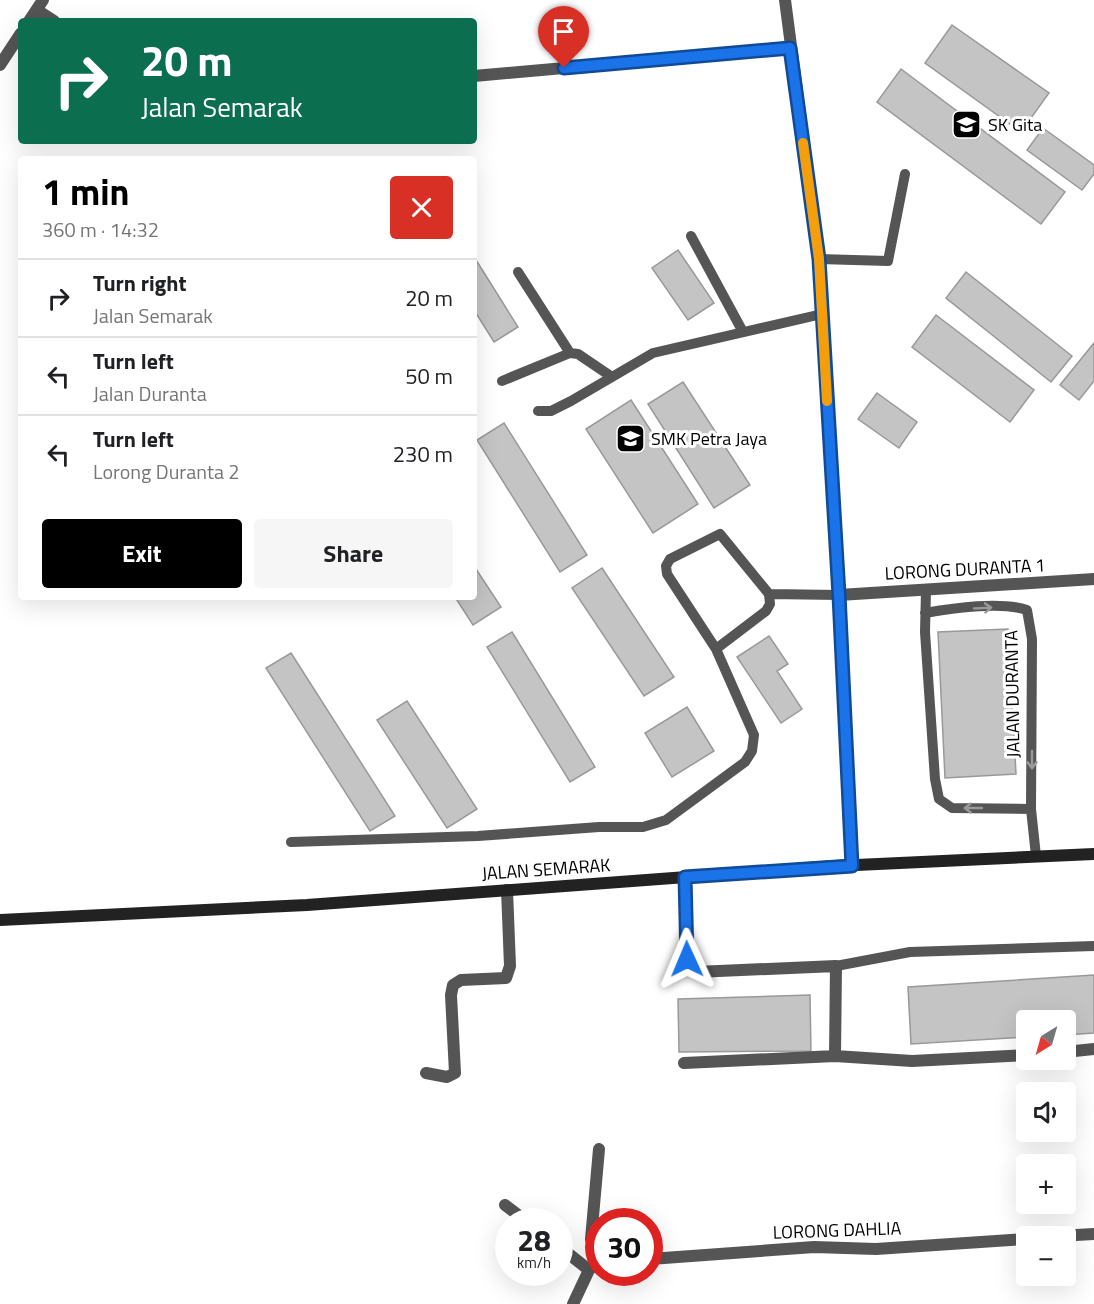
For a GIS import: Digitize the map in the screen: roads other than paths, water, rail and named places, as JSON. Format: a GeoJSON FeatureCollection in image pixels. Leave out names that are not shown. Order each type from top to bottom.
{"type":"FeatureCollection","features":[{"type":"Feature","properties":{"kind":"main road","name":"JALAN SEMARAK"},"geometry":{"type":"LineString","coordinates":[[0,921],[307,905],[852,866],[1094,854]]}},
{"type":"Feature","properties":{"kind":"street"},"geometry":{"type":"LineString","coordinates":[[785,0],[819,259],[852,866]]}},
{"type":"Feature","properties":{"kind":"street"},"geometry":{"type":"LineString","coordinates":[[31,18],[40,5],[51,18]]}},
{"type":"Feature","properties":{"kind":"street"},"geometry":{"type":"LineString","coordinates":[[0,65],[18,38]]}},
{"type":"Feature","properties":{"kind":"street"},"geometry":{"type":"LineString","coordinates":[[477,76],[790,48]]}},
{"type":"Feature","properties":{"kind":"street","name":"LORONG DURANTA 1"},"geometry":{"type":"LineString","coordinates":[[839,595],[1094,579]]}},
{"type":"Feature","properties":{"kind":"street"},"geometry":{"type":"LineString","coordinates":[[685,877],[687,969],[696,972],[836,966],[835,1056]]}},
{"type":"Feature","properties":{"kind":"street"},"geometry":{"type":"LineString","coordinates":[[426,1073],[447,1077],[455,1073],[451,995],[453,985],[461,980],[506,978],[510,966],[507,890]]}},
{"type":"Feature","properties":{"kind":"street"},"geometry":{"type":"LineString","coordinates":[[1076,1050],[1094,1048]]}},
{"type":"Feature","properties":{"kind":"street"},"geometry":{"type":"LineString","coordinates":[[684,1063],[835,1056],[912,1060],[1016,1055]]}},
{"type":"Feature","properties":{"kind":"street"},"geometry":{"type":"LineString","coordinates":[[594,1208],[599,1149]]}},
{"type":"Feature","properties":{"kind":"street"},"geometry":{"type":"LineString","coordinates":[[505,1205],[509,1208]]}},
{"type":"Feature","properties":{"kind":"street"},"geometry":{"type":"LineString","coordinates":[[1076,1235],[1094,1234]]}},
{"type":"Feature","properties":{"kind":"street","name":"LORONG DAHLIA"},"geometry":{"type":"LineString","coordinates":[[663,1258],[814,1247],[876,1249],[1016,1240]]}},
{"type":"Feature","properties":{"kind":"street"},"geometry":{"type":"LineString","coordinates":[[573,1257],[585,1267]]}},
{"type":"Feature","properties":{"kind":"street"},"geometry":{"type":"LineString","coordinates":[[573,1304],[585,1278]]}},
{"type":"Feature","properties":{"kind":"lane"},"geometry":{"type":"LineString","coordinates":[[819,259],[888,261],[905,174]]}},
{"type":"Feature","properties":{"kind":"lane"},"geometry":{"type":"LineString","coordinates":[[691,236],[743,332]]}},
{"type":"Feature","properties":{"kind":"lane"},"geometry":{"type":"LineString","coordinates":[[518,272],[570,353]]}},
{"type":"Feature","properties":{"kind":"lane"},"geometry":{"type":"LineString","coordinates":[[538,411],[551,411],[653,353],[822,314]]}},
{"type":"Feature","properties":{"kind":"lane"},"geometry":{"type":"LineString","coordinates":[[502,381],[570,353],[579,354],[612,377]]}},
{"type":"Feature","properties":{"kind":"lane"},"geometry":{"type":"LineString","coordinates":[[291,842],[478,836],[599,827],[643,827],[666,820],[745,762],[752,751],[754,735],[716,649],[667,574],[666,566],[670,559],[720,534],[769,594],[770,604],[766,611],[716,649]]}},
{"type":"Feature","properties":{"kind":"lane"},"geometry":{"type":"LineString","coordinates":[[926,590],[925,613],[935,778],[939,799],[952,808],[1031,808]]}},
{"type":"Feature","properties":{"kind":"lane"},"geometry":{"type":"LineString","coordinates":[[769,594],[839,595]]}},
{"type":"Feature","properties":{"kind":"lane","name":"JALAN DURANTA"},"geometry":{"type":"LineString","coordinates":[[925,613],[1015,606],[1028,610],[1032,639],[1031,808],[1036,856]]}},
{"type":"Feature","properties":{"kind":"lane"},"geometry":{"type":"LineString","coordinates":[[836,966],[910,952],[1094,946]]}},
{"type":"Feature","properties":{"kind":"place","name":"SK Gita"},"geometry":{"type":"Point","coordinates":[967,124]}},
{"type":"Feature","properties":{"kind":"place","name":"SMK Petra Jaya"},"geometry":{"type":"Point","coordinates":[630,438]}}]}
